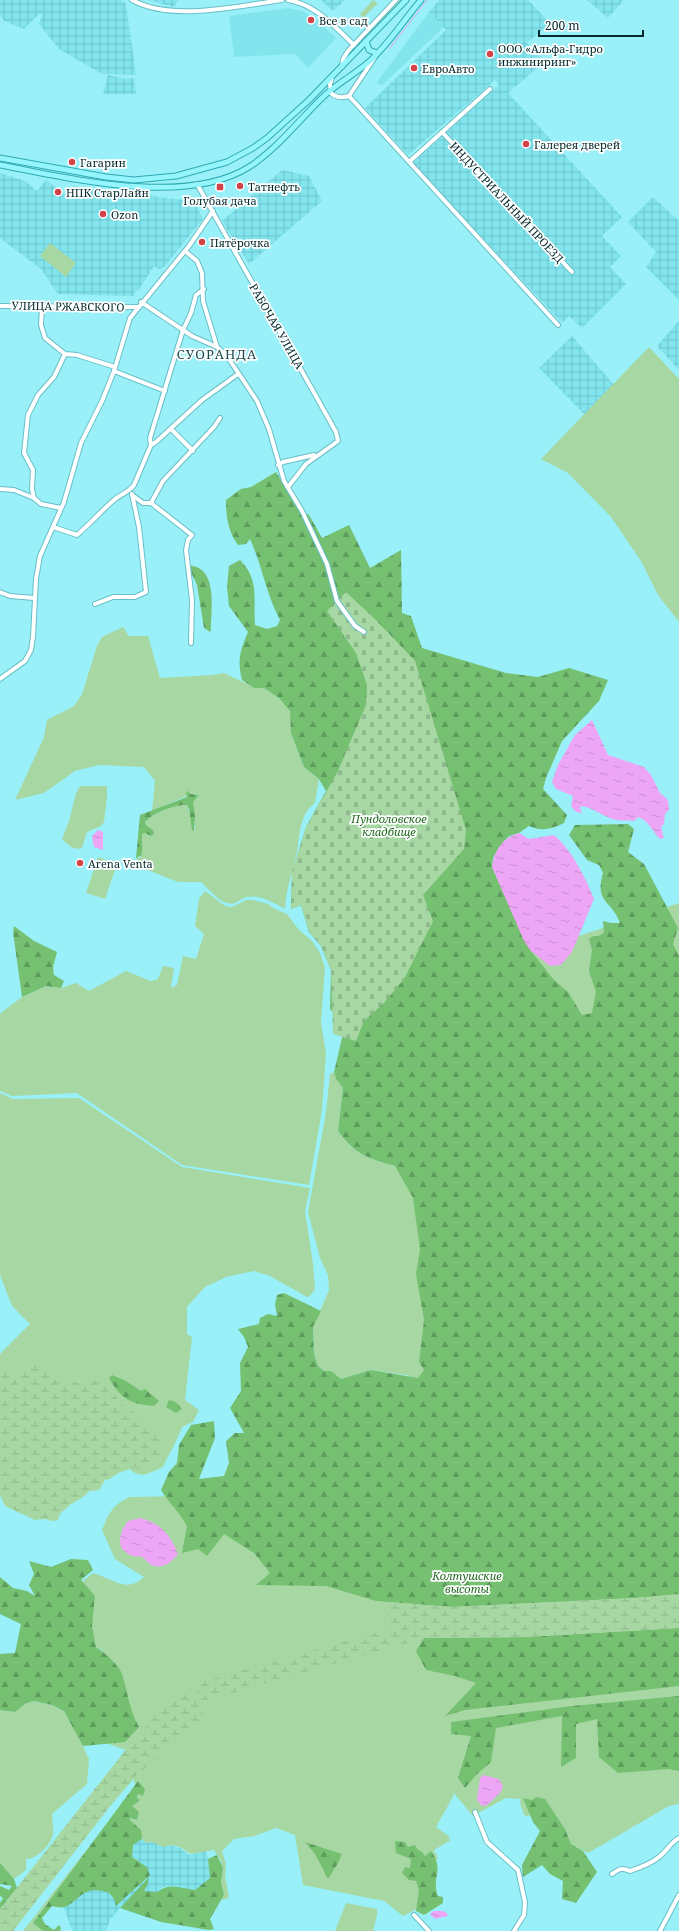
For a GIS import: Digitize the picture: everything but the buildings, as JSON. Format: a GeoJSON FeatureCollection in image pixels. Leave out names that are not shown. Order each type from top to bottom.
{"type":"FeatureCollection","features":[{"type":"Feature","properties":{"kind":"main road"},"geometry":{"type":"LineString","coordinates":[[0,158],[106,177],[134,180],[163,178],[198,171],[227,162],[253,148],[272,134],[342,68],[406,0]]}},
{"type":"Feature","properties":{"kind":"main road"},"geometry":{"type":"LineString","coordinates":[[0,165],[119,185],[167,187],[220,180],[237,174],[252,165],[270,150],[330,91],[378,53],[421,0]]}},
{"type":"Feature","properties":{"kind":"main road"},"geometry":{"type":"LineString","coordinates":[[366,42],[369,50],[378,53]]}},
{"type":"Feature","properties":{"kind":"street"},"geometry":{"type":"LineString","coordinates":[[132,0],[159,8],[182,10],[217,8],[282,0]]}},
{"type":"Feature","properties":{"kind":"street"},"geometry":{"type":"LineString","coordinates":[[288,0],[315,10],[354,45]]}},
{"type":"Feature","properties":{"kind":"street"},"geometry":{"type":"LineString","coordinates":[[342,68],[345,55],[396,0]]}},
{"type":"Feature","properties":{"kind":"street"},"geometry":{"type":"LineString","coordinates":[[332,77],[330,91],[334,96],[343,98],[349,96],[378,53]]}},
{"type":"Feature","properties":{"kind":"street"},"geometry":{"type":"LineString","coordinates":[[408,162],[490,89]]}},
{"type":"Feature","properties":{"kind":"street"},"geometry":{"type":"LineString","coordinates":[[349,96],[558,325]]}},
{"type":"Feature","properties":{"kind":"street","name":"ИНДУСТРИАЛЬНЫЙ ПРОЕЗД"},"geometry":{"type":"LineString","coordinates":[[442,132],[572,272]]}},
{"type":"Feature","properties":{"kind":"street","name":"РАБОЧАЯ УЛИЦА"},"geometry":{"type":"LineString","coordinates":[[197,184],[336,432],[338,441],[316,455]]}},
{"type":"Feature","properties":{"kind":"street"},"geometry":{"type":"LineString","coordinates":[[0,679],[21,665],[28,658],[33,637],[34,598],[38,565],[61,508],[81,443],[102,402],[114,369],[124,332],[130,318],[141,302],[185,251],[213,212]]}},
{"type":"Feature","properties":{"kind":"street"},"geometry":{"type":"LineString","coordinates":[[185,251],[197,261],[202,273],[204,288],[203,301],[217,347]]}},
{"type":"Feature","properties":{"kind":"street"},"geometry":{"type":"LineString","coordinates":[[151,445],[150,438],[183,330],[191,313],[196,295],[204,288]]}},
{"type":"Feature","properties":{"kind":"street"},"geometry":{"type":"LineString","coordinates":[[141,302],[183,330],[217,347],[226,356],[257,401],[278,465],[288,487],[322,550],[337,601],[354,626],[364,632]]}},
{"type":"Feature","properties":{"kind":"street","name":"УЛИЦА РЖАВСКОГО"},"geometry":{"type":"LineString","coordinates":[[0,306],[137,307]]}},
{"type":"Feature","properties":{"kind":"street"},"geometry":{"type":"LineString","coordinates":[[42,307],[41,325],[45,338],[65,354],[77,355],[165,391]]}},
{"type":"Feature","properties":{"kind":"street"},"geometry":{"type":"LineString","coordinates":[[34,498],[32,489],[33,470],[24,453],[28,415],[38,395],[54,377],[65,354]]}},
{"type":"Feature","properties":{"kind":"street"},"geometry":{"type":"LineString","coordinates":[[94,604],[113,598],[135,597],[146,592],[140,527],[131,492],[151,445],[171,429],[202,400],[238,374]]}},
{"type":"Feature","properties":{"kind":"street"},"geometry":{"type":"LineString","coordinates":[[151,503],[164,481],[214,428],[220,418]]}},
{"type":"Feature","properties":{"kind":"street"},"geometry":{"type":"LineString","coordinates":[[171,429],[193,450]]}},
{"type":"Feature","properties":{"kind":"street"},"geometry":{"type":"LineString","coordinates":[[278,465],[283,462],[316,455]]}},
{"type":"Feature","properties":{"kind":"street"},"geometry":{"type":"LineString","coordinates":[[288,487],[306,464],[316,455]]}},
{"type":"Feature","properties":{"kind":"street"},"geometry":{"type":"LineString","coordinates":[[0,489],[14,490],[34,498],[41,504],[61,508]]}},
{"type":"Feature","properties":{"kind":"street"},"geometry":{"type":"LineString","coordinates":[[53,527],[77,535],[121,495],[131,492]]}},
{"type":"Feature","properties":{"kind":"street"},"geometry":{"type":"LineString","coordinates":[[131,492],[143,503],[151,503],[192,535],[188,540],[186,550],[192,600],[192,643]]}},
{"type":"Feature","properties":{"kind":"street"},"geometry":{"type":"LineString","coordinates":[[0,592],[10,596],[34,598]]}},
{"type":"Feature","properties":{"kind":"street"},"geometry":{"type":"LineString","coordinates":[[475,1812],[487,1842],[518,1870],[525,1902],[524,1915],[514,1931]]}},
{"type":"Feature","properties":{"kind":"street"},"geometry":{"type":"LineString","coordinates":[[612,1874],[624,1868],[630,1871],[639,1868],[659,1857],[671,1842],[679,1838]]}},
{"type":"Feature","properties":{"kind":"street"},"geometry":{"type":"LineString","coordinates":[[660,1931],[679,1895]]}},
{"type":"Feature","properties":{"kind":"street"},"geometry":{"type":"LineString","coordinates":[[414,1915],[429,1931]]}},
{"type":"Feature","properties":{"kind":"shaded area"},"geometry":{"type":"Polygon","coordinates":[[[0,0],[121,0],[126,4],[136,75],[102,74],[59,49],[39,24],[42,15],[40,13],[24,29],[4,21],[0,15],[0,0]]]}},
{"type":"Feature","properties":{"kind":"shaded area"},"geometry":{"type":"Polygon","coordinates":[[[148,0],[178,0],[174,7],[148,0]]]}},
{"type":"Feature","properties":{"kind":"shaded area"},"geometry":{"type":"Polygon","coordinates":[[[321,0],[345,0],[333,11],[321,0]]]}},
{"type":"Feature","properties":{"kind":"shaded area"},"geometry":{"type":"Polygon","coordinates":[[[439,0],[528,0],[550,23],[527,43],[544,62],[508,93],[622,217],[602,236],[621,256],[610,267],[626,284],[582,328],[569,316],[562,323],[413,163],[499,85],[495,80],[408,155],[365,108],[446,30],[429,12],[439,0]]]}},
{"type":"Feature","properties":{"kind":"shaded area"},"geometry":{"type":"Polygon","coordinates":[[[587,0],[624,0],[608,18],[587,0]]]}},
{"type":"Feature","properties":{"kind":"shaded area","name":"Все в сад"},"geometry":{"type":"Polygon","coordinates":[[[287,8],[303,11],[316,19],[336,38],[308,68],[295,54],[234,57],[229,16],[287,8]]]}},
{"type":"Feature","properties":{"kind":"shaded area"},"geometry":{"type":"Polygon","coordinates":[[[429,12],[444,27],[381,86],[377,82],[429,12]]]}},
{"type":"Feature","properties":{"kind":"shaded area"},"geometry":{"type":"Polygon","coordinates":[[[108,75],[126,79],[134,78],[136,94],[103,94],[108,75]]]}},
{"type":"Feature","properties":{"kind":"shaded area"},"geometry":{"type":"Polygon","coordinates":[[[282,170],[309,176],[322,201],[249,264],[222,221],[282,170]]]}},
{"type":"Feature","properties":{"kind":"shaded area"},"geometry":{"type":"Polygon","coordinates":[[[0,173],[25,181],[37,191],[46,180],[65,194],[72,186],[194,200],[203,219],[164,267],[159,269],[154,266],[138,291],[136,290],[133,296],[58,294],[41,269],[0,238],[0,173]]]}},
{"type":"Feature","properties":{"kind":"shaded area"},"geometry":{"type":"Polygon","coordinates":[[[653,197],[679,221],[679,300],[646,267],[656,252],[628,222],[653,197]]]}},
{"type":"Feature","properties":{"kind":"shaded area"},"geometry":{"type":"Polygon","coordinates":[[[679,321],[679,370],[657,346],[679,321]]]}},
{"type":"Feature","properties":{"kind":"shaded area"},"geometry":{"type":"Polygon","coordinates":[[[572,336],[615,386],[586,416],[539,368],[572,336]]]}},
{"type":"Feature","properties":{"kind":"shaded area"},"geometry":{"type":"Polygon","coordinates":[[[142,1839],[146,1843],[156,1841],[180,1848],[189,1855],[206,1851],[210,1878],[195,1890],[171,1886],[163,1887],[157,1892],[143,1891],[149,1878],[110,1920],[106,1931],[72,1931],[64,1907],[82,1894],[93,1889],[107,1891],[115,1899],[116,1905],[139,1861],[132,1857],[133,1845],[142,1839]]]}},
{"type":"Feature","properties":{"kind":"green space"},"geometry":{"type":"Polygon","coordinates":[[[373,0],[378,3],[363,18],[360,14],[373,0]]]}},
{"type":"Feature","properties":{"kind":"green space"},"geometry":{"type":"Polygon","coordinates":[[[400,0],[402,0],[347,57],[349,53],[400,0]]]}},
{"type":"Feature","properties":{"kind":"green space"},"geometry":{"type":"Polygon","coordinates":[[[50,243],[76,263],[66,277],[40,256],[50,243]]]}},
{"type":"Feature","properties":{"kind":"green space"},"geometry":{"type":"Polygon","coordinates":[[[649,347],[679,379],[679,622],[658,595],[641,561],[611,517],[568,473],[541,459],[649,347]]]}},
{"type":"Feature","properties":{"kind":"green space"},"geometry":{"type":"Polygon","coordinates":[[[276,472],[300,510],[309,515],[322,538],[349,525],[370,568],[401,550],[402,613],[411,616],[422,648],[506,673],[538,677],[569,668],[608,680],[599,701],[562,741],[546,778],[543,789],[567,815],[564,823],[547,829],[538,829],[529,826],[519,833],[509,836],[493,858],[492,867],[531,951],[553,979],[568,992],[582,1015],[592,1013],[596,992],[589,971],[592,950],[589,939],[593,936],[598,936],[604,933],[603,921],[620,923],[617,915],[602,896],[601,883],[603,873],[599,865],[587,860],[569,835],[575,825],[628,824],[634,829],[628,852],[644,864],[678,928],[673,944],[679,956],[679,1594],[636,1598],[452,1607],[376,1601],[326,1586],[256,1585],[270,1573],[254,1553],[224,1534],[207,1556],[198,1549],[182,1553],[187,1526],[161,1490],[169,1472],[177,1463],[179,1445],[191,1425],[214,1421],[215,1438],[199,1479],[224,1476],[229,1463],[226,1441],[235,1433],[244,1433],[230,1408],[241,1391],[240,1363],[248,1347],[244,1337],[238,1329],[259,1324],[260,1318],[268,1314],[277,1316],[275,1304],[277,1295],[284,1293],[321,1311],[313,1327],[314,1354],[318,1366],[324,1371],[331,1371],[341,1379],[371,1370],[418,1378],[424,1370],[419,1362],[424,1320],[416,1274],[420,1249],[413,1198],[395,1166],[369,1158],[357,1151],[338,1131],[343,1088],[336,1079],[334,1072],[345,1025],[330,1009],[331,970],[321,946],[309,932],[301,905],[291,909],[292,873],[306,827],[326,791],[319,779],[304,767],[291,733],[290,711],[279,698],[264,688],[254,688],[242,680],[240,656],[248,632],[229,606],[227,587],[229,566],[240,560],[250,575],[253,583],[255,599],[255,625],[267,629],[277,626],[280,620],[271,600],[250,539],[246,544],[238,545],[230,529],[226,506],[226,500],[241,489],[251,487],[276,472]]]}},
{"type":"Feature","properties":{"kind":"green space"},"geometry":{"type":"Polygon","coordinates":[[[191,566],[200,569],[206,574],[209,582],[212,602],[210,632],[204,628],[197,585],[191,572],[191,566]]]}},
{"type":"Feature","properties":{"kind":"green space","name":"Пундоловское кладбище"},"geometry":{"type":"Polygon","coordinates":[[[346,592],[376,620],[415,661],[466,830],[464,849],[423,895],[433,921],[404,979],[384,1003],[364,1021],[356,1041],[333,1034],[331,970],[321,946],[309,932],[301,905],[291,909],[292,873],[306,827],[337,773],[366,705],[367,685],[356,653],[327,611],[346,592]]]}},
{"type":"Feature","properties":{"kind":"green space"},"geometry":{"type":"Polygon","coordinates":[[[123,627],[129,636],[148,636],[160,678],[224,673],[254,687],[264,688],[279,698],[291,711],[291,733],[304,767],[319,779],[315,803],[309,808],[303,820],[296,857],[289,882],[285,909],[267,900],[252,896],[230,904],[217,897],[201,882],[178,882],[145,869],[136,858],[141,857],[142,834],[145,833],[151,836],[153,830],[146,825],[145,822],[153,815],[164,810],[182,804],[187,804],[194,831],[193,802],[194,799],[198,797],[198,794],[191,794],[152,811],[155,781],[144,767],[99,765],[75,771],[44,793],[15,800],[44,737],[47,720],[74,706],[82,694],[97,646],[102,637],[123,627]]]}},
{"type":"Feature","properties":{"kind":"green space"},"geometry":{"type":"Polygon","coordinates":[[[80,786],[107,786],[107,797],[104,822],[101,826],[87,832],[82,848],[76,849],[62,839],[69,821],[76,793],[80,786]]]}},
{"type":"Feature","properties":{"kind":"green space"},"geometry":{"type":"Polygon","coordinates":[[[187,791],[191,794],[199,795],[193,802],[195,815],[194,831],[192,830],[187,805],[176,806],[159,812],[145,822],[146,825],[153,830],[154,834],[151,836],[145,833],[142,834],[142,855],[136,858],[140,815],[187,797],[187,791]]]}},
{"type":"Feature","properties":{"kind":"green space"},"geometry":{"type":"Polygon","coordinates":[[[98,857],[117,864],[105,899],[86,893],[98,857]]]}},
{"type":"Feature","properties":{"kind":"green space"},"geometry":{"type":"Polygon","coordinates":[[[205,891],[225,906],[232,907],[246,900],[253,900],[268,904],[287,914],[299,930],[312,941],[320,953],[325,968],[321,1022],[326,1054],[322,1110],[309,1185],[182,1165],[77,1093],[12,1096],[0,1091],[0,1014],[2,1012],[22,997],[46,986],[61,988],[76,983],[89,991],[126,971],[151,981],[158,979],[163,966],[174,968],[171,988],[177,985],[183,956],[196,959],[204,934],[195,926],[199,899],[205,891]]]}},
{"type":"Feature","properties":{"kind":"green space","name":"Колтушские высоты"},"geometry":{"type":"Polygon","coordinates":[[[679,903],[679,1804],[669,1806],[588,1853],[571,1844],[565,1829],[554,1813],[525,1816],[521,1807],[520,1799],[506,1798],[473,1816],[453,1792],[454,1795],[436,1827],[450,1837],[448,1838],[451,1840],[434,1850],[438,1858],[424,1872],[425,1905],[403,1916],[384,1901],[303,1885],[295,1835],[276,1828],[255,1836],[234,1839],[222,1851],[226,1864],[225,1875],[229,1898],[221,1900],[224,1895],[221,1882],[223,1868],[221,1861],[214,1850],[190,1854],[180,1847],[171,1845],[163,1847],[152,1842],[146,1843],[130,1820],[130,1818],[137,1820],[132,1806],[138,1796],[126,1750],[77,1733],[89,1759],[87,1784],[52,1814],[52,1838],[43,1851],[35,1857],[26,1859],[26,1870],[14,1879],[0,1863],[0,1710],[15,1712],[26,1703],[34,1701],[52,1705],[64,1711],[76,1731],[103,1651],[96,1647],[95,1641],[89,1636],[85,1585],[81,1580],[83,1581],[93,1573],[125,1585],[137,1582],[144,1577],[115,1559],[102,1530],[112,1510],[119,1503],[130,1497],[186,1496],[412,1376],[371,1370],[341,1379],[331,1372],[324,1371],[318,1366],[314,1354],[313,1327],[329,1290],[328,1275],[320,1258],[308,1212],[326,1112],[330,1074],[334,1072],[336,1079],[343,1088],[338,1131],[357,1151],[369,1158],[395,1166],[396,1169],[468,1005],[536,950],[679,903]]]}},
{"type":"Feature","properties":{"kind":"green space"},"geometry":{"type":"Polygon","coordinates":[[[14,926],[34,941],[57,952],[53,967],[54,975],[64,981],[61,988],[46,986],[22,997],[13,932],[14,926]]]}},
{"type":"Feature","properties":{"kind":"green space"},"geometry":{"type":"Polygon","coordinates":[[[0,1093],[13,1099],[79,1098],[182,1167],[310,1188],[305,1211],[315,1289],[310,1296],[307,1297],[270,1276],[254,1271],[226,1277],[205,1287],[187,1307],[187,1334],[192,1337],[185,1400],[199,1410],[193,1422],[182,1427],[163,1467],[148,1474],[140,1475],[127,1467],[108,1480],[101,1477],[90,1487],[86,1495],[70,1505],[55,1518],[35,1520],[5,1506],[0,1495],[0,1354],[30,1324],[12,1306],[0,1275],[0,1093]]]}},
{"type":"Feature","properties":{"kind":"green space"},"geometry":{"type":"Polygon","coordinates":[[[33,1364],[64,1379],[84,1384],[87,1377],[105,1385],[114,1393],[121,1404],[131,1409],[160,1437],[160,1450],[157,1461],[140,1470],[136,1467],[118,1473],[110,1472],[99,1490],[85,1492],[81,1497],[64,1508],[58,1520],[52,1521],[14,1510],[10,1506],[7,1496],[2,1493],[0,1494],[0,1367],[13,1375],[26,1366],[33,1364]]]}},
{"type":"Feature","properties":{"kind":"green space"},"geometry":{"type":"Polygon","coordinates":[[[112,1375],[126,1381],[141,1391],[145,1389],[159,1401],[154,1406],[132,1402],[122,1396],[113,1385],[109,1378],[112,1375]]]}},
{"type":"Feature","properties":{"kind":"green space"},"geometry":{"type":"Polygon","coordinates":[[[169,1400],[176,1402],[182,1409],[176,1413],[166,1407],[169,1400]]]}},
{"type":"Feature","properties":{"kind":"green space"},"geometry":{"type":"Polygon","coordinates":[[[71,1559],[88,1560],[93,1570],[81,1580],[95,1596],[92,1626],[96,1647],[118,1666],[122,1674],[133,1714],[139,1727],[125,1742],[83,1746],[64,1711],[52,1705],[34,1701],[26,1703],[15,1712],[0,1710],[0,1654],[15,1653],[21,1624],[0,1614],[0,1577],[13,1588],[27,1591],[35,1596],[29,1585],[34,1574],[29,1561],[51,1567],[71,1559]]]}},
{"type":"Feature","properties":{"kind":"green space"},"geometry":{"type":"Polygon","coordinates":[[[679,1594],[679,1628],[526,1637],[424,1638],[201,1702],[194,1684],[392,1628],[386,1610],[376,1601],[452,1607],[636,1598],[679,1594]]]}},
{"type":"Feature","properties":{"kind":"green space"},"geometry":{"type":"Polygon","coordinates":[[[679,1628],[679,1686],[465,1710],[445,1716],[476,1683],[455,1676],[426,1670],[416,1651],[424,1638],[526,1637],[679,1628]]]}},
{"type":"Feature","properties":{"kind":"green space"},"geometry":{"type":"Polygon","coordinates":[[[188,1690],[207,1720],[172,1745],[137,1775],[111,1805],[13,1931],[0,1931],[0,1909],[128,1747],[171,1698],[188,1690]]]}},
{"type":"Feature","properties":{"kind":"green space"},"geometry":{"type":"Polygon","coordinates":[[[679,1696],[679,1771],[668,1769],[618,1773],[599,1757],[597,1719],[576,1724],[576,1758],[561,1767],[562,1716],[496,1728],[491,1762],[477,1774],[465,1788],[458,1778],[471,1736],[451,1734],[451,1722],[572,1706],[679,1696]]]}},
{"type":"Feature","properties":{"kind":"green space"},"geometry":{"type":"Polygon","coordinates":[[[138,1781],[145,1789],[143,1796],[138,1794],[137,1798],[140,1800],[132,1806],[139,1812],[137,1820],[130,1818],[130,1820],[141,1830],[142,1839],[133,1845],[132,1857],[147,1867],[150,1875],[116,1906],[114,1898],[110,1894],[96,1890],[82,1894],[65,1907],[52,1906],[42,1918],[45,1924],[54,1930],[59,1925],[61,1928],[60,1931],[43,1931],[33,1923],[138,1781]]]}},
{"type":"Feature","properties":{"kind":"green space"},"geometry":{"type":"Polygon","coordinates":[[[536,1797],[545,1799],[565,1829],[571,1844],[583,1851],[597,1872],[576,1903],[562,1899],[563,1881],[550,1874],[542,1865],[523,1877],[522,1865],[540,1831],[533,1822],[523,1798],[532,1800],[536,1797]]]}},
{"type":"Feature","properties":{"kind":"green space"},"geometry":{"type":"Polygon","coordinates":[[[117,1811],[33,1923],[43,1931],[23,1931],[117,1811]]]}},
{"type":"Feature","properties":{"kind":"green space"},"geometry":{"type":"Polygon","coordinates":[[[395,1841],[405,1842],[408,1847],[415,1845],[417,1849],[425,1856],[431,1851],[435,1858],[438,1869],[436,1890],[438,1896],[443,1897],[443,1903],[424,1915],[416,1911],[419,1890],[416,1881],[409,1880],[402,1873],[405,1867],[410,1868],[411,1859],[396,1853],[395,1841]]]}},
{"type":"Feature","properties":{"kind":"green space"},"geometry":{"type":"Polygon","coordinates":[[[305,1842],[342,1854],[328,1879],[315,1854],[305,1842]]]}},
{"type":"Feature","properties":{"kind":"green space"},"geometry":{"type":"Polygon","coordinates":[[[217,1855],[223,1868],[221,1882],[224,1895],[210,1919],[214,1929],[209,1930],[161,1922],[120,1908],[149,1877],[144,1891],[157,1892],[171,1886],[195,1890],[210,1878],[208,1859],[217,1855]]]}},
{"type":"Feature","properties":{"kind":"green space"},"geometry":{"type":"Polygon","coordinates":[[[0,1863],[14,1879],[17,1888],[0,1909],[0,1903],[3,1898],[0,1896],[0,1886],[9,1890],[12,1886],[0,1884],[0,1863]]]}},
{"type":"Feature","properties":{"kind":"green space"},"geometry":{"type":"Polygon","coordinates":[[[346,1903],[377,1909],[373,1931],[335,1931],[346,1903]]]}},
{"type":"Feature","properties":{"kind":"water"},"geometry":{"type":"Polygon","coordinates":[[[592,720],[608,755],[644,767],[651,775],[660,793],[668,800],[669,810],[665,814],[664,824],[661,827],[664,838],[660,839],[648,824],[638,817],[634,821],[617,820],[581,806],[580,808],[582,813],[576,812],[571,806],[573,796],[556,789],[552,782],[558,765],[575,735],[592,720]]]}},
{"type":"Feature","properties":{"kind":"water"},"geometry":{"type":"Polygon","coordinates":[[[98,830],[103,832],[103,850],[94,847],[92,836],[98,830]]]}},
{"type":"Feature","properties":{"kind":"water"},"geometry":{"type":"Polygon","coordinates":[[[519,833],[529,839],[554,835],[566,848],[577,864],[594,899],[572,952],[561,965],[550,966],[531,951],[524,941],[492,867],[493,861],[500,846],[508,838],[519,833]]]}},
{"type":"Feature","properties":{"kind":"water"},"geometry":{"type":"Polygon","coordinates":[[[141,1518],[154,1523],[164,1531],[172,1541],[178,1554],[173,1560],[163,1566],[159,1567],[149,1564],[142,1557],[133,1556],[123,1550],[120,1541],[122,1531],[128,1521],[141,1518]]]}},
{"type":"Feature","properties":{"kind":"water"},"geometry":{"type":"Polygon","coordinates":[[[483,1775],[499,1779],[503,1786],[500,1793],[486,1806],[481,1805],[477,1800],[480,1778],[483,1775]]]}},
{"type":"Feature","properties":{"kind":"water"},"geometry":{"type":"Polygon","coordinates":[[[434,1911],[446,1912],[448,1916],[435,1919],[430,1914],[434,1911]]]}},
{"type":"Feature","properties":{"kind":"waterway"},"geometry":{"type":"LineString","coordinates":[[389,49],[427,0]]}},
{"type":"Feature","properties":{"kind":"place","name":"Все в сад"},"geometry":{"type":"Point","coordinates":[311,20]}},
{"type":"Feature","properties":{"kind":"place","name":"ООО «Альфа-Гидро инжиниринг»"},"geometry":{"type":"Point","coordinates":[490,54]}},
{"type":"Feature","properties":{"kind":"place","name":"ЕвроАвто"},"geometry":{"type":"Point","coordinates":[414,68]}},
{"type":"Feature","properties":{"kind":"place","name":"Галерея дверей"},"geometry":{"type":"Point","coordinates":[526,144]}},
{"type":"Feature","properties":{"kind":"place","name":"Гагарин"},"geometry":{"type":"Point","coordinates":[72,162]}},
{"type":"Feature","properties":{"kind":"place","name":"Татнефть"},"geometry":{"type":"Point","coordinates":[240,186]}},
{"type":"Feature","properties":{"kind":"place","name":"Голубая дача"},"geometry":{"type":"Point","coordinates":[220,187]}},
{"type":"Feature","properties":{"kind":"place","name":"НПК СтарЛайн"},"geometry":{"type":"Point","coordinates":[58,192]}},
{"type":"Feature","properties":{"kind":"place","name":"Ozon"},"geometry":{"type":"Point","coordinates":[103,214]}},
{"type":"Feature","properties":{"kind":"place","name":"Пятёрочка"},"geometry":{"type":"Point","coordinates":[202,242]}},
{"type":"Feature","properties":{"kind":"place","name":"Arena Venta"},"geometry":{"type":"Point","coordinates":[80,863]}},
{"type":"Feature","properties":{"kind":"district","name":"СУОРАНДА"},"geometry":{"type":"Point","coordinates":[217,354]}}]}
